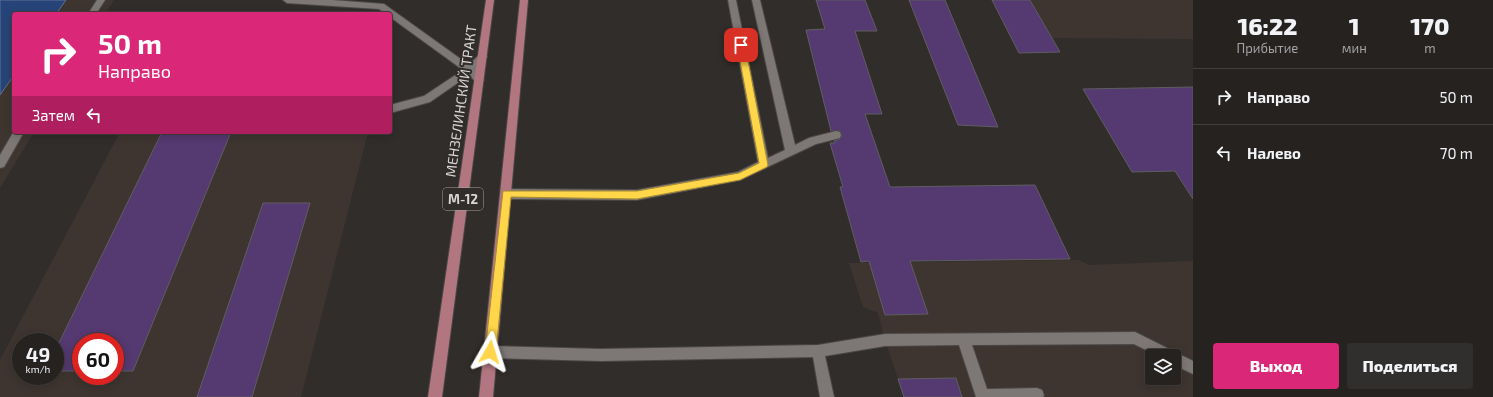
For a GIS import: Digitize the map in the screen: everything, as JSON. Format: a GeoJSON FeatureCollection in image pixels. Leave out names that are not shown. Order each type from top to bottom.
{"type":"FeatureCollection","features":[{"type":"Feature","properties":{"kind":"main road","name":"МЕНЗЕЛИНСКИЙ ТРАКТ"},"geometry":{"type":"LineString","coordinates":[[435,397],[490,0]]}},
{"type":"Feature","properties":{"kind":"main road"},"geometry":{"type":"LineString","coordinates":[[486,397],[507,194],[524,0]]}},
{"type":"Feature","properties":{"kind":"lane"},"geometry":{"type":"LineString","coordinates":[[93,12],[101,0]]}},
{"type":"Feature","properties":{"kind":"lane"},"geometry":{"type":"LineString","coordinates":[[287,0],[382,3],[470,70],[479,80]]}},
{"type":"Feature","properties":{"kind":"lane"},"geometry":{"type":"LineString","coordinates":[[732,0],[764,165]]}},
{"type":"Feature","properties":{"kind":"lane"},"geometry":{"type":"LineString","coordinates":[[756,0],[790,152]]}},
{"type":"Feature","properties":{"kind":"lane"},"geometry":{"type":"LineString","coordinates":[[392,109],[427,100],[470,70],[482,58]]}},
{"type":"Feature","properties":{"kind":"lane"},"geometry":{"type":"LineString","coordinates":[[0,164],[18,134]]}},
{"type":"Feature","properties":{"kind":"lane"},"geometry":{"type":"LineString","coordinates":[[507,194],[637,195],[740,176],[813,141],[836,135]]}},
{"type":"Feature","properties":{"kind":"lane"},"geometry":{"type":"LineString","coordinates":[[490,352],[601,355],[818,351],[885,340],[1135,338],[1157,349]]}},
{"type":"Feature","properties":{"kind":"lane"},"geometry":{"type":"LineString","coordinates":[[964,340],[982,396],[1038,395]]}},
{"type":"Feature","properties":{"kind":"lane"},"geometry":{"type":"LineString","coordinates":[[818,351],[827,397]]}},
{"type":"Feature","properties":{"kind":"lane"},"geometry":{"type":"LineString","coordinates":[[1181,362],[1193,368]]}},
{"type":"Feature","properties":{"kind":"shaded area"},"geometry":{"type":"Polygon","coordinates":[[[0,0],[114,0],[106,12],[12,12],[12,134],[33,134],[0,188],[0,0]]]}},
{"type":"Feature","properties":{"kind":"shaded area"},"geometry":{"type":"Polygon","coordinates":[[[1031,0],[1193,0],[1193,39],[1052,38],[1031,0]]]}},
{"type":"Feature","properties":{"kind":"shaded area"},"geometry":{"type":"Polygon","coordinates":[[[119,134],[367,134],[301,397],[0,397],[0,360],[12,337],[12,385],[64,385],[64,333],[14,333],[119,134]]]}},
{"type":"Feature","properties":{"kind":"shaded area"},"geometry":{"type":"Polygon","coordinates":[[[1079,260],[1089,265],[1193,261],[1193,397],[904,397],[885,340],[878,313],[863,307],[849,263],[1079,260]]]}},
{"type":"Feature","properties":{"kind":"water"},"geometry":{"type":"Polygon","coordinates":[[[0,0],[66,0],[57,12],[12,12],[12,78],[0,95],[0,0]]]}},
{"type":"Feature","properties":{"kind":"building"},"geometry":{"type":"Polygon","coordinates":[[[816,0],[865,0],[877,31],[855,31],[882,114],[865,114],[890,187],[1035,185],[1070,259],[910,261],[928,314],[885,315],[869,261],[861,262],[840,187],[843,187],[830,143],[835,143],[834,141],[840,139],[842,135],[840,131],[831,131],[806,30],[825,29],[816,0]]]}},
{"type":"Feature","properties":{"kind":"building"},"geometry":{"type":"Polygon","coordinates":[[[909,0],[945,0],[998,127],[958,125],[909,0]]]}},
{"type":"Feature","properties":{"kind":"building"},"geometry":{"type":"Polygon","coordinates":[[[992,0],[1030,0],[1060,52],[1019,53],[992,0]]]}},
{"type":"Feature","properties":{"kind":"building"},"geometry":{"type":"Polygon","coordinates":[[[1193,87],[1193,199],[1175,171],[1132,172],[1083,89],[1193,87]]]}},
{"type":"Feature","properties":{"kind":"building"},"geometry":{"type":"Polygon","coordinates":[[[161,134],[230,134],[133,371],[124,371],[124,333],[72,333],[72,371],[64,371],[64,333],[161,134]]]}},
{"type":"Feature","properties":{"kind":"building"},"geometry":{"type":"Polygon","coordinates":[[[263,203],[310,203],[252,397],[197,397],[263,203]]]}},
{"type":"Feature","properties":{"kind":"building"},"geometry":{"type":"Polygon","coordinates":[[[956,378],[962,397],[904,397],[898,379],[956,378]]]}},
{"type":"Feature","properties":{"kind":"route"},"geometry":{"type":"LineString","coordinates":[[490,352],[507,194],[637,195],[740,176],[764,165],[741,45]]}}]}
